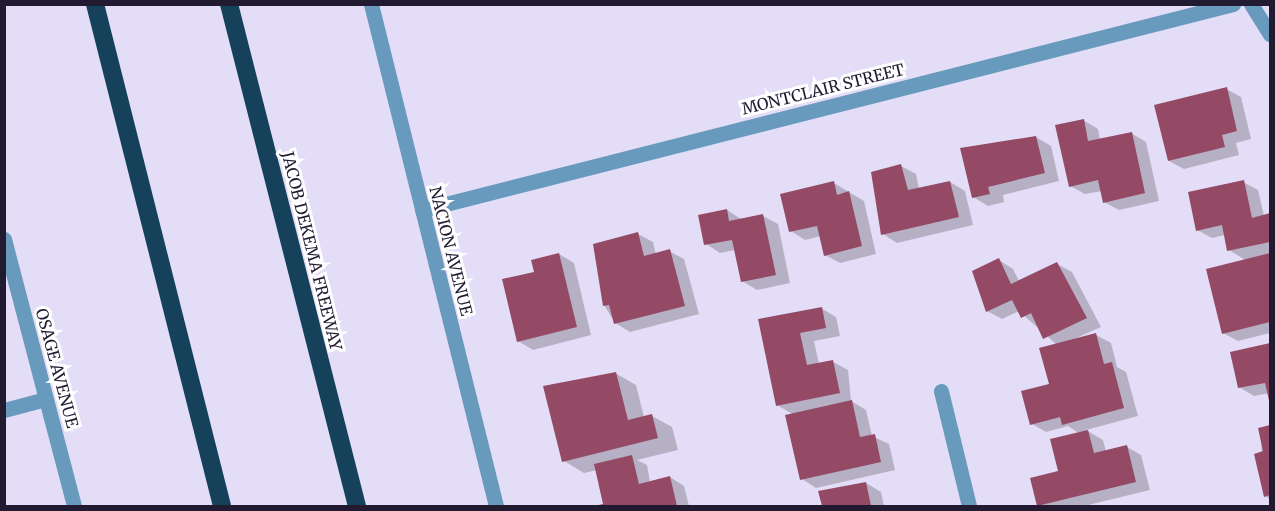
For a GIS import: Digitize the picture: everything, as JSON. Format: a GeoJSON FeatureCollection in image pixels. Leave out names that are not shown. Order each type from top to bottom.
{"type":"FeatureCollection","features":[{"type":"Feature","properties":{"kind":"highway"},"geometry":{"type":"LineString","coordinates":[[95,4],[222,507]]}},
{"type":"Feature","properties":{"kind":"highway","name":"JACOB DEKEMA FREEWAY"},"geometry":{"type":"LineString","coordinates":[[229,4],[357,507]]}},
{"type":"Feature","properties":{"kind":"street","name":"NACION AVENUE"},"geometry":{"type":"LineString","coordinates":[[371,4],[496,507]]}},
{"type":"Feature","properties":{"kind":"street","name":"MONTCLAIR STREET"},"geometry":{"type":"LineString","coordinates":[[422,210],[1233,4]]}},
{"type":"Feature","properties":{"kind":"street"},"geometry":{"type":"LineString","coordinates":[[1251,4],[1270,34]]}},
{"type":"Feature","properties":{"kind":"street","name":"OSAGE AVENUE"},"geometry":{"type":"LineString","coordinates":[[4,239],[74,507]]}},
{"type":"Feature","properties":{"kind":"street"},"geometry":{"type":"LineString","coordinates":[[941,390],[969,507]]}},
{"type":"Feature","properties":{"kind":"street"},"geometry":{"type":"LineString","coordinates":[[4,410],[46,399]]}},
{"type":"Feature","properties":{"kind":"building"},"geometry":{"type":"Polygon","coordinates":[[[1227,87],[1237,131],[1222,135],[1225,147],[1168,161],[1154,105],[1227,87]]]}},
{"type":"Feature","properties":{"kind":"building"},"geometry":{"type":"Polygon","coordinates":[[[1084,119],[1088,141],[1132,132],[1145,193],[1103,203],[1098,180],[1069,187],[1055,125],[1084,119]]]}},
{"type":"Feature","properties":{"kind":"building"},"geometry":{"type":"Polygon","coordinates":[[[1036,136],[1045,173],[988,187],[990,194],[972,198],[960,148],[1036,136]]]}},
{"type":"Feature","properties":{"kind":"building"},"geometry":{"type":"Polygon","coordinates":[[[901,164],[908,190],[950,181],[959,217],[881,235],[871,172],[901,164]]]}},
{"type":"Feature","properties":{"kind":"building"},"geometry":{"type":"Polygon","coordinates":[[[1244,180],[1252,218],[1270,213],[1270,242],[1227,251],[1222,225],[1196,231],[1188,192],[1244,180]]]}},
{"type":"Feature","properties":{"kind":"building"},"geometry":{"type":"Polygon","coordinates":[[[834,181],[837,195],[849,191],[862,246],[824,256],[817,226],[789,232],[780,194],[834,181]]]}},
{"type":"Feature","properties":{"kind":"building"},"geometry":{"type":"Polygon","coordinates":[[[727,209],[729,221],[763,214],[776,275],[741,282],[732,240],[704,245],[698,215],[727,209]]]}},
{"type":"Feature","properties":{"kind":"building"},"geometry":{"type":"Polygon","coordinates":[[[638,232],[644,256],[670,249],[685,306],[614,324],[609,305],[603,306],[593,244],[638,232]]]}},
{"type":"Feature","properties":{"kind":"building"},"geometry":{"type":"Polygon","coordinates":[[[559,253],[577,327],[517,342],[502,279],[534,272],[531,260],[559,253]]]}},
{"type":"Feature","properties":{"kind":"building"},"geometry":{"type":"Polygon","coordinates":[[[1270,253],[1270,322],[1222,334],[1206,269],[1270,253]]]}},
{"type":"Feature","properties":{"kind":"building"},"geometry":{"type":"Polygon","coordinates":[[[999,258],[1011,284],[1057,262],[1087,318],[1043,339],[1031,313],[1021,318],[1012,300],[986,312],[972,271],[999,258]]]}},
{"type":"Feature","properties":{"kind":"building"},"geometry":{"type":"Polygon","coordinates":[[[822,307],[826,328],[800,333],[807,365],[833,360],[840,393],[776,406],[758,319],[822,307]]]}},
{"type":"Feature","properties":{"kind":"building"},"geometry":{"type":"Polygon","coordinates":[[[1096,333],[1104,364],[1112,362],[1124,408],[1062,425],[1060,417],[1030,425],[1021,391],[1049,384],[1039,348],[1096,333]]]}},
{"type":"Feature","properties":{"kind":"building"},"geometry":{"type":"Polygon","coordinates":[[[1270,343],[1270,405],[1265,383],[1238,388],[1230,352],[1270,343]]]}},
{"type":"Feature","properties":{"kind":"building"},"geometry":{"type":"Polygon","coordinates":[[[616,372],[628,420],[652,414],[658,438],[562,462],[543,386],[616,372]]]}},
{"type":"Feature","properties":{"kind":"building"},"geometry":{"type":"Polygon","coordinates":[[[852,400],[860,437],[875,434],[881,462],[800,480],[785,415],[852,400]]]}},
{"type":"Feature","properties":{"kind":"building"},"geometry":{"type":"Polygon","coordinates":[[[1270,425],[1270,495],[1264,497],[1254,454],[1263,451],[1258,428],[1270,425]]]}},
{"type":"Feature","properties":{"kind":"building"},"geometry":{"type":"Polygon","coordinates":[[[1088,430],[1094,453],[1127,445],[1136,482],[1037,506],[1030,478],[1058,471],[1050,439],[1088,430]]]}},
{"type":"Feature","properties":{"kind":"building"},"geometry":{"type":"Polygon","coordinates":[[[632,455],[639,484],[670,476],[677,506],[594,506],[603,504],[594,464],[632,455]]]}},
{"type":"Feature","properties":{"kind":"building"},"geometry":{"type":"Polygon","coordinates":[[[866,482],[871,506],[822,506],[818,491],[866,482]]]}}]}
